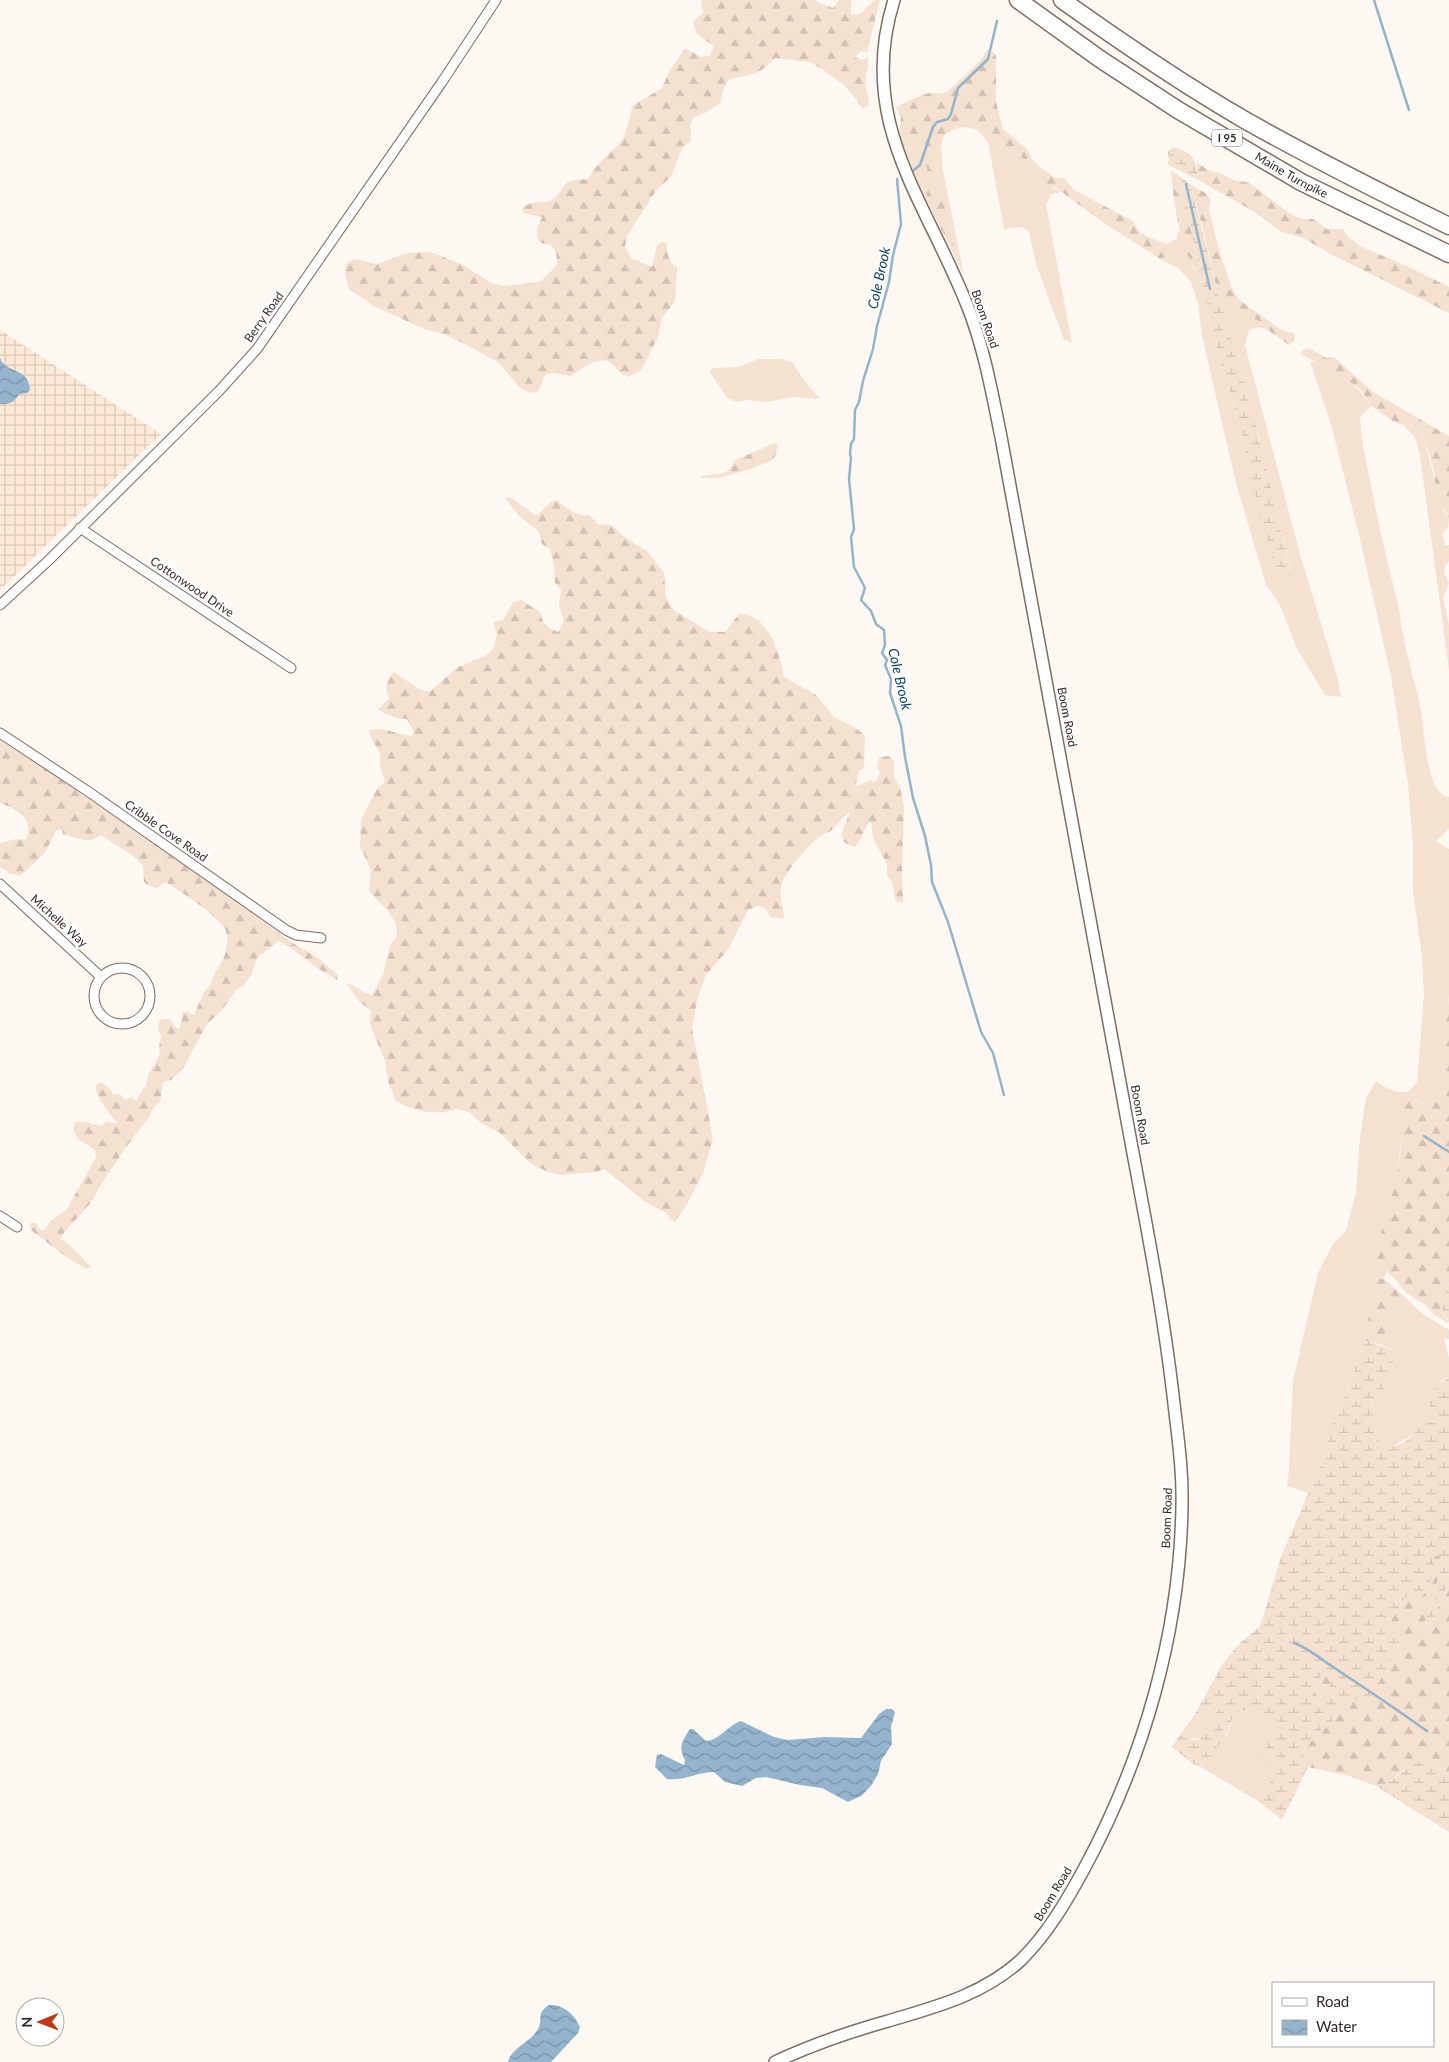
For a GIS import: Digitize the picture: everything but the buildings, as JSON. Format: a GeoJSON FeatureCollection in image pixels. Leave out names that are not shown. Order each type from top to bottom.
{"type":"FeatureCollection","features":[{"type":"Feature","properties":{"kind":"highway","name":"Maine Turnpike"},"geometry":{"type":"LineString","coordinates":[[1018,0],[1100,59],[1178,110],[1301,182],[1449,254]]}},
{"type":"Feature","properties":{"kind":"highway","name":"Maine Turnpike"},"geometry":{"type":"LineString","coordinates":[[1062,0],[1129,48],[1243,119],[1372,188],[1449,226]]}},
{"type":"Feature","properties":{"kind":"street","name":"Berry Road"},"geometry":{"type":"LineString","coordinates":[[0,605],[219,391],[257,349],[442,82],[496,0]]}},
{"type":"Feature","properties":{"kind":"street","name":"Boom Road"},"geometry":{"type":"LineString","coordinates":[[775,2062],[827,2040],[933,2008],[970,1994],[995,1980],[1016,1964],[1048,1930],[1065,1904],[1104,1831],[1134,1759],[1152,1700],[1168,1636],[1180,1544],[1181,1466],[1163,1313],[992,397],[982,352],[968,306],[910,185],[894,142],[885,104],[882,78],[884,48],[894,0]]}},
{"type":"Feature","properties":{"kind":"street","name":"Cottonwood Drive"},"geometry":{"type":"LineString","coordinates":[[80,528],[291,668]]}},
{"type":"Feature","properties":{"kind":"street","name":"Cribble Cove Road"},"geometry":{"type":"LineString","coordinates":[[0,733],[89,792],[286,930],[296,935],[321,938]]}},
{"type":"Feature","properties":{"kind":"street","name":"Michelle Way"},"geometry":{"type":"LineString","coordinates":[[0,884],[101,977]]}},
{"type":"Feature","properties":{"kind":"street"},"geometry":{"type":"LineString","coordinates":[[127,968],[143,978],[148,986],[150,996],[144,1014],[129,1023],[120,1024],[103,1017],[94,1002],[96,984],[101,977],[109,971],[127,968]]}},
{"type":"Feature","properties":{"kind":"street"},"geometry":{"type":"LineString","coordinates":[[0,1216],[17,1227]]}},
{"type":"Feature","properties":{"kind":"shaded area"},"geometry":{"type":"Polygon","coordinates":[[[0,330],[161,434],[0,590],[0,330]]]}},
{"type":"Feature","properties":{"kind":"green space"},"geometry":{"type":"Polygon","coordinates":[[[701,0],[815,0],[833,8],[839,0],[851,0],[851,14],[858,15],[875,0],[880,0],[867,52],[860,51],[855,57],[862,60],[869,57],[865,84],[869,100],[868,107],[863,108],[844,85],[810,62],[775,58],[759,71],[729,80],[724,87],[720,103],[693,118],[690,125],[691,141],[683,147],[670,178],[657,189],[627,236],[625,247],[631,258],[652,267],[657,246],[661,242],[667,243],[669,257],[677,268],[675,301],[662,318],[658,337],[641,371],[628,377],[612,364],[602,360],[585,366],[571,376],[554,373],[546,374],[538,391],[530,393],[520,388],[499,363],[444,334],[424,329],[374,306],[349,289],[345,275],[346,264],[354,259],[377,264],[408,253],[431,252],[463,265],[491,283],[504,286],[540,282],[557,265],[557,256],[552,246],[539,241],[537,236],[537,229],[542,217],[524,213],[522,208],[526,205],[552,200],[568,182],[588,179],[595,168],[622,140],[632,106],[662,88],[670,70],[685,48],[701,57],[710,56],[714,46],[703,39],[693,22],[703,13],[701,0]]]}},
{"type":"Feature","properties":{"kind":"green space"},"geometry":{"type":"Polygon","coordinates":[[[987,50],[993,52],[996,56],[996,102],[1003,129],[1028,150],[1033,161],[1028,167],[1020,155],[997,149],[974,129],[964,127],[944,135],[941,148],[935,156],[938,174],[935,177],[928,173],[926,164],[930,155],[926,143],[918,147],[904,149],[899,137],[901,117],[896,108],[923,95],[947,92],[981,60],[987,50]]]}},
{"type":"Feature","properties":{"kind":"green space"},"geometry":{"type":"Polygon","coordinates":[[[926,142],[930,155],[926,164],[938,174],[935,156],[941,148],[943,171],[964,276],[949,244],[953,246],[949,211],[926,193],[930,208],[916,180],[905,149],[926,142]]]}},
{"type":"Feature","properties":{"kind":"green space"},"geometry":{"type":"Polygon","coordinates":[[[988,142],[1000,150],[1020,155],[1028,167],[1033,161],[1043,169],[1037,178],[1061,192],[1050,195],[1046,205],[1072,343],[1064,340],[1036,264],[1029,232],[1023,227],[1004,229],[988,142]]]}},
{"type":"Feature","properties":{"kind":"green space"},"geometry":{"type":"Polygon","coordinates":[[[1173,147],[1180,149],[1193,158],[1198,180],[1167,164],[1169,159],[1168,152],[1173,147]]]}},
{"type":"Feature","properties":{"kind":"green space"},"geometry":{"type":"Polygon","coordinates":[[[1196,162],[1208,170],[1220,173],[1235,181],[1248,182],[1292,215],[1303,219],[1313,219],[1327,229],[1343,229],[1348,237],[1360,246],[1449,287],[1449,313],[1303,238],[1282,232],[1253,211],[1198,180],[1196,162]]]}},
{"type":"Feature","properties":{"kind":"green space"},"geometry":{"type":"Polygon","coordinates":[[[1043,169],[1055,178],[1064,178],[1074,190],[1133,221],[1139,232],[1168,244],[1169,255],[1160,259],[1101,221],[1055,187],[1042,186],[1037,178],[1043,169]]]}},
{"type":"Feature","properties":{"kind":"green space"},"geometry":{"type":"Polygon","coordinates":[[[1171,171],[1181,177],[1200,274],[1187,254],[1179,226],[1171,171]]]}},
{"type":"Feature","properties":{"kind":"green space"},"geometry":{"type":"Polygon","coordinates":[[[1181,177],[1191,185],[1218,294],[1256,424],[1291,574],[1285,579],[1277,573],[1263,526],[1241,432],[1216,344],[1181,177]]]}},
{"type":"Feature","properties":{"kind":"green space"},"geometry":{"type":"Polygon","coordinates":[[[1191,185],[1206,193],[1211,200],[1209,210],[1212,222],[1204,233],[1191,185]]]}},
{"type":"Feature","properties":{"kind":"green space"},"geometry":{"type":"Polygon","coordinates":[[[929,190],[942,195],[949,211],[953,246],[949,244],[930,208],[926,193],[929,190]]]}},
{"type":"Feature","properties":{"kind":"green space"},"geometry":{"type":"Polygon","coordinates":[[[1212,222],[1218,246],[1211,249],[1207,246],[1204,233],[1212,222]]]}},
{"type":"Feature","properties":{"kind":"green space"},"geometry":{"type":"Polygon","coordinates":[[[1179,230],[1194,269],[1200,274],[1216,344],[1241,432],[1291,573],[1256,424],[1218,294],[1249,317],[1262,322],[1268,330],[1258,327],[1249,330],[1245,345],[1300,554],[1338,680],[1341,697],[1325,695],[1297,649],[1280,605],[1266,585],[1236,483],[1202,336],[1198,303],[1191,282],[1178,268],[1160,259],[1169,255],[1168,244],[1177,238],[1179,230]]]}},
{"type":"Feature","properties":{"kind":"green space"},"geometry":{"type":"Polygon","coordinates":[[[1207,246],[1211,249],[1218,246],[1231,286],[1238,299],[1283,331],[1294,333],[1295,340],[1289,345],[1268,330],[1262,322],[1249,317],[1218,294],[1207,246]]]}},
{"type":"Feature","properties":{"kind":"green space"},"geometry":{"type":"Polygon","coordinates":[[[1309,348],[1326,358],[1334,357],[1373,392],[1449,436],[1449,518],[1436,495],[1434,469],[1422,433],[1412,427],[1396,423],[1371,406],[1362,391],[1336,372],[1300,354],[1309,348]]]}},
{"type":"Feature","properties":{"kind":"green space"},"geometry":{"type":"Polygon","coordinates":[[[758,359],[781,359],[792,362],[808,386],[819,397],[818,399],[794,397],[766,402],[746,400],[737,402],[727,398],[710,372],[712,368],[739,367],[758,359]]]}},
{"type":"Feature","properties":{"kind":"green space"},"geometry":{"type":"Polygon","coordinates":[[[1310,361],[1328,368],[1345,378],[1366,398],[1371,406],[1360,417],[1370,481],[1397,601],[1406,651],[1419,701],[1430,771],[1441,793],[1449,797],[1449,829],[1436,841],[1449,849],[1449,995],[1443,1048],[1442,1081],[1435,1103],[1429,1106],[1413,1099],[1401,1141],[1396,1180],[1378,1244],[1377,1263],[1386,1271],[1384,1279],[1378,1279],[1365,1341],[1337,1418],[1332,1426],[1322,1461],[1308,1493],[1287,1486],[1293,1381],[1318,1273],[1333,1244],[1346,1231],[1356,1192],[1360,1137],[1366,1098],[1376,1081],[1391,1090],[1399,1092],[1408,1092],[1417,1082],[1424,995],[1422,957],[1413,891],[1413,846],[1408,784],[1391,677],[1360,539],[1332,428],[1310,361]]]}},
{"type":"Feature","properties":{"kind":"green space"},"geometry":{"type":"Polygon","coordinates":[[[1403,425],[1412,427],[1422,433],[1444,512],[1449,518],[1448,528],[1442,534],[1445,545],[1449,545],[1449,561],[1445,566],[1444,572],[1449,583],[1443,598],[1449,625],[1449,670],[1420,456],[1415,437],[1403,425]]]}},
{"type":"Feature","properties":{"kind":"green space"},"geometry":{"type":"Polygon","coordinates":[[[775,443],[778,445],[772,460],[754,468],[719,478],[700,478],[702,476],[724,473],[730,469],[735,460],[775,443]]]}},
{"type":"Feature","properties":{"kind":"green space"},"geometry":{"type":"Polygon","coordinates":[[[505,498],[512,498],[536,516],[552,501],[557,500],[568,509],[580,515],[589,515],[598,524],[611,525],[623,536],[648,552],[664,573],[666,597],[674,610],[709,632],[725,632],[739,614],[749,615],[758,620],[771,636],[784,677],[816,695],[835,718],[854,727],[865,735],[864,768],[859,771],[855,787],[870,780],[875,782],[880,773],[877,767],[879,757],[889,756],[894,762],[894,778],[900,787],[904,807],[903,902],[896,902],[892,882],[887,876],[887,864],[873,838],[871,821],[854,847],[845,843],[841,835],[850,812],[832,829],[810,845],[784,878],[781,897],[784,919],[771,917],[765,908],[758,906],[748,910],[729,948],[706,975],[697,1000],[692,1028],[713,1139],[703,1173],[675,1222],[667,1214],[643,1200],[604,1169],[596,1172],[561,1175],[548,1172],[531,1164],[500,1133],[480,1122],[469,1112],[456,1109],[445,1112],[426,1112],[405,1106],[396,1101],[388,1081],[385,1061],[370,1024],[371,1011],[359,1001],[345,983],[372,995],[383,975],[390,946],[397,936],[396,924],[388,911],[369,891],[371,870],[360,846],[361,820],[377,789],[385,782],[380,765],[380,753],[371,738],[369,730],[385,730],[412,736],[414,732],[407,719],[396,718],[378,710],[389,698],[386,688],[391,675],[393,672],[398,674],[419,689],[429,692],[458,667],[487,655],[494,647],[497,634],[493,622],[503,620],[513,602],[521,600],[540,612],[546,625],[558,632],[564,621],[559,605],[561,590],[555,583],[554,565],[550,549],[542,544],[539,532],[518,515],[505,498]]]}},
{"type":"Feature","properties":{"kind":"green space"},"geometry":{"type":"Polygon","coordinates":[[[0,737],[247,909],[291,942],[318,958],[338,975],[337,980],[279,941],[257,958],[252,974],[243,986],[236,990],[221,1011],[207,1024],[182,1070],[171,1080],[163,1082],[160,1102],[118,1158],[90,1204],[60,1239],[91,1267],[86,1269],[62,1254],[31,1230],[30,1223],[36,1223],[39,1229],[43,1231],[51,1221],[67,1209],[96,1157],[95,1150],[78,1139],[73,1129],[75,1122],[87,1122],[100,1126],[107,1122],[117,1123],[101,1101],[95,1086],[102,1082],[113,1095],[120,1094],[125,1100],[132,1097],[136,1101],[147,1083],[148,1075],[160,1054],[161,1035],[158,1031],[159,1022],[163,1019],[170,1019],[176,1028],[180,1028],[183,1012],[194,1015],[205,990],[211,985],[224,958],[227,933],[208,911],[165,882],[157,888],[147,885],[144,882],[143,866],[136,858],[101,835],[92,840],[83,840],[63,835],[62,828],[56,831],[44,854],[20,876],[11,874],[0,867],[0,843],[16,839],[26,840],[28,826],[19,812],[0,803],[0,737]]]}},
{"type":"Feature","properties":{"kind":"green space"},"geometry":{"type":"Polygon","coordinates":[[[1449,996],[1449,1283],[1442,1309],[1448,1323],[1435,1315],[1424,1304],[1406,1293],[1397,1281],[1377,1263],[1378,1244],[1396,1180],[1404,1127],[1400,1104],[1406,1097],[1429,1106],[1435,1103],[1435,1091],[1442,1081],[1443,1048],[1449,996]]]}},
{"type":"Feature","properties":{"kind":"green space"},"geometry":{"type":"Polygon","coordinates":[[[1378,1279],[1384,1279],[1407,1299],[1394,1307],[1382,1345],[1365,1341],[1372,1296],[1378,1279]]]}},
{"type":"Feature","properties":{"kind":"green space"},"geometry":{"type":"Polygon","coordinates":[[[1449,1283],[1449,1323],[1442,1309],[1449,1283]]]}},
{"type":"Feature","properties":{"kind":"green space"},"geometry":{"type":"Polygon","coordinates":[[[1407,1299],[1421,1313],[1449,1330],[1449,1339],[1444,1339],[1449,1358],[1449,1377],[1444,1379],[1428,1404],[1437,1418],[1432,1423],[1423,1422],[1416,1433],[1391,1447],[1383,1446],[1376,1436],[1372,1399],[1383,1389],[1390,1377],[1393,1364],[1392,1349],[1382,1345],[1394,1307],[1407,1299]]]}},
{"type":"Feature","properties":{"kind":"green space"},"geometry":{"type":"Polygon","coordinates":[[[1365,1341],[1392,1349],[1393,1364],[1390,1377],[1383,1389],[1372,1400],[1376,1436],[1383,1446],[1390,1447],[1401,1444],[1412,1436],[1423,1421],[1432,1423],[1437,1418],[1428,1404],[1429,1393],[1449,1377],[1449,1572],[1446,1589],[1427,1632],[1422,1631],[1427,1615],[1433,1605],[1438,1577],[1444,1565],[1441,1556],[1435,1556],[1430,1582],[1422,1597],[1406,1597],[1392,1619],[1383,1640],[1391,1640],[1400,1632],[1404,1635],[1405,1646],[1395,1652],[1379,1682],[1369,1690],[1372,1698],[1364,1701],[1346,1700],[1339,1707],[1331,1725],[1322,1729],[1319,1736],[1305,1745],[1302,1759],[1308,1767],[1282,1820],[1258,1801],[1277,1771],[1278,1759],[1262,1762],[1260,1757],[1275,1732],[1262,1712],[1254,1709],[1240,1712],[1232,1719],[1223,1742],[1216,1748],[1214,1758],[1205,1764],[1199,1766],[1193,1764],[1172,1747],[1179,1736],[1189,1736],[1193,1740],[1201,1739],[1201,1734],[1209,1729],[1216,1712],[1226,1702],[1224,1699],[1203,1713],[1195,1714],[1222,1665],[1237,1646],[1260,1626],[1281,1557],[1322,1461],[1332,1425],[1337,1418],[1365,1341]],[[1326,1673],[1321,1676],[1310,1702],[1317,1703],[1328,1689],[1334,1675],[1326,1673]]]}},
{"type":"Feature","properties":{"kind":"green space"},"geometry":{"type":"Polygon","coordinates":[[[1434,1556],[1441,1556],[1444,1565],[1438,1577],[1433,1605],[1427,1615],[1427,1632],[1446,1589],[1449,1572],[1449,1777],[1425,1761],[1407,1767],[1385,1785],[1376,1786],[1349,1776],[1308,1767],[1302,1759],[1305,1745],[1319,1736],[1322,1729],[1331,1725],[1339,1707],[1346,1700],[1364,1701],[1369,1690],[1379,1682],[1395,1652],[1391,1640],[1383,1641],[1392,1619],[1407,1596],[1422,1596],[1434,1556]]]}},
{"type":"Feature","properties":{"kind":"green space"},"geometry":{"type":"Polygon","coordinates":[[[1326,1673],[1334,1675],[1328,1689],[1317,1703],[1310,1702],[1321,1676],[1326,1673]]]}},
{"type":"Feature","properties":{"kind":"green space"},"geometry":{"type":"Polygon","coordinates":[[[1224,1699],[1227,1702],[1216,1712],[1209,1729],[1201,1734],[1201,1739],[1179,1736],[1195,1714],[1203,1713],[1224,1699]]]}},
{"type":"Feature","properties":{"kind":"green space"},"geometry":{"type":"Polygon","coordinates":[[[1254,1709],[1262,1712],[1276,1732],[1267,1747],[1268,1761],[1278,1759],[1277,1771],[1258,1801],[1199,1766],[1226,1737],[1233,1718],[1244,1711],[1254,1709]]]}},
{"type":"Feature","properties":{"kind":"green space"},"geometry":{"type":"Polygon","coordinates":[[[1425,1761],[1449,1777],[1449,1832],[1376,1786],[1390,1781],[1411,1765],[1425,1761]]]}},
{"type":"Feature","properties":{"kind":"water"},"geometry":{"type":"Polygon","coordinates":[[[0,358],[7,367],[26,378],[30,390],[27,393],[19,394],[14,401],[6,404],[0,404],[0,358]]]}},
{"type":"Feature","properties":{"kind":"water"},"geometry":{"type":"Polygon","coordinates":[[[886,1709],[892,1709],[895,1712],[891,1727],[892,1744],[881,1761],[878,1774],[871,1786],[861,1796],[848,1802],[822,1788],[766,1777],[756,1778],[742,1786],[725,1782],[714,1772],[679,1779],[667,1779],[655,1767],[657,1755],[661,1754],[684,1765],[685,1760],[681,1748],[690,1729],[693,1729],[706,1741],[716,1738],[741,1721],[774,1737],[788,1740],[825,1737],[861,1738],[879,1714],[886,1709]]]}},
{"type":"Feature","properties":{"kind":"water"},"geometry":{"type":"Polygon","coordinates":[[[549,2005],[564,2008],[572,2015],[580,2027],[578,2033],[551,2062],[508,2062],[513,2052],[535,2034],[540,2025],[542,2011],[549,2005]]]}},
{"type":"Feature","properties":{"kind":"waterway"},"geometry":{"type":"LineString","coordinates":[[1374,0],[1409,110]]}},
{"type":"Feature","properties":{"kind":"waterway","name":"Cole Brook"},"geometry":{"type":"LineString","coordinates":[[914,170],[920,165],[933,127],[937,122],[948,119],[951,114],[958,88],[988,59],[997,21]]}},
{"type":"Feature","properties":{"kind":"waterway","name":"Cole Brook"},"geometry":{"type":"LineString","coordinates":[[897,179],[901,224],[873,349],[859,402],[855,410],[854,439],[851,444],[849,479],[854,529],[851,537],[854,567],[865,588],[861,600],[871,611],[876,624],[884,630],[885,645],[882,653],[887,660],[885,665],[891,679],[890,693],[901,726],[913,798],[925,836],[931,865],[932,882],[948,922],[981,1032],[993,1053],[1004,1095]]}},
{"type":"Feature","properties":{"kind":"waterway"},"geometry":{"type":"LineString","coordinates":[[1186,184],[1210,289]]}},
{"type":"Feature","properties":{"kind":"waterway"},"geometry":{"type":"LineString","coordinates":[[1424,1136],[1449,1152]]}},
{"type":"Feature","properties":{"kind":"waterway"},"geometry":{"type":"LineString","coordinates":[[1294,1643],[1314,1654],[1427,1731]]}}]}
